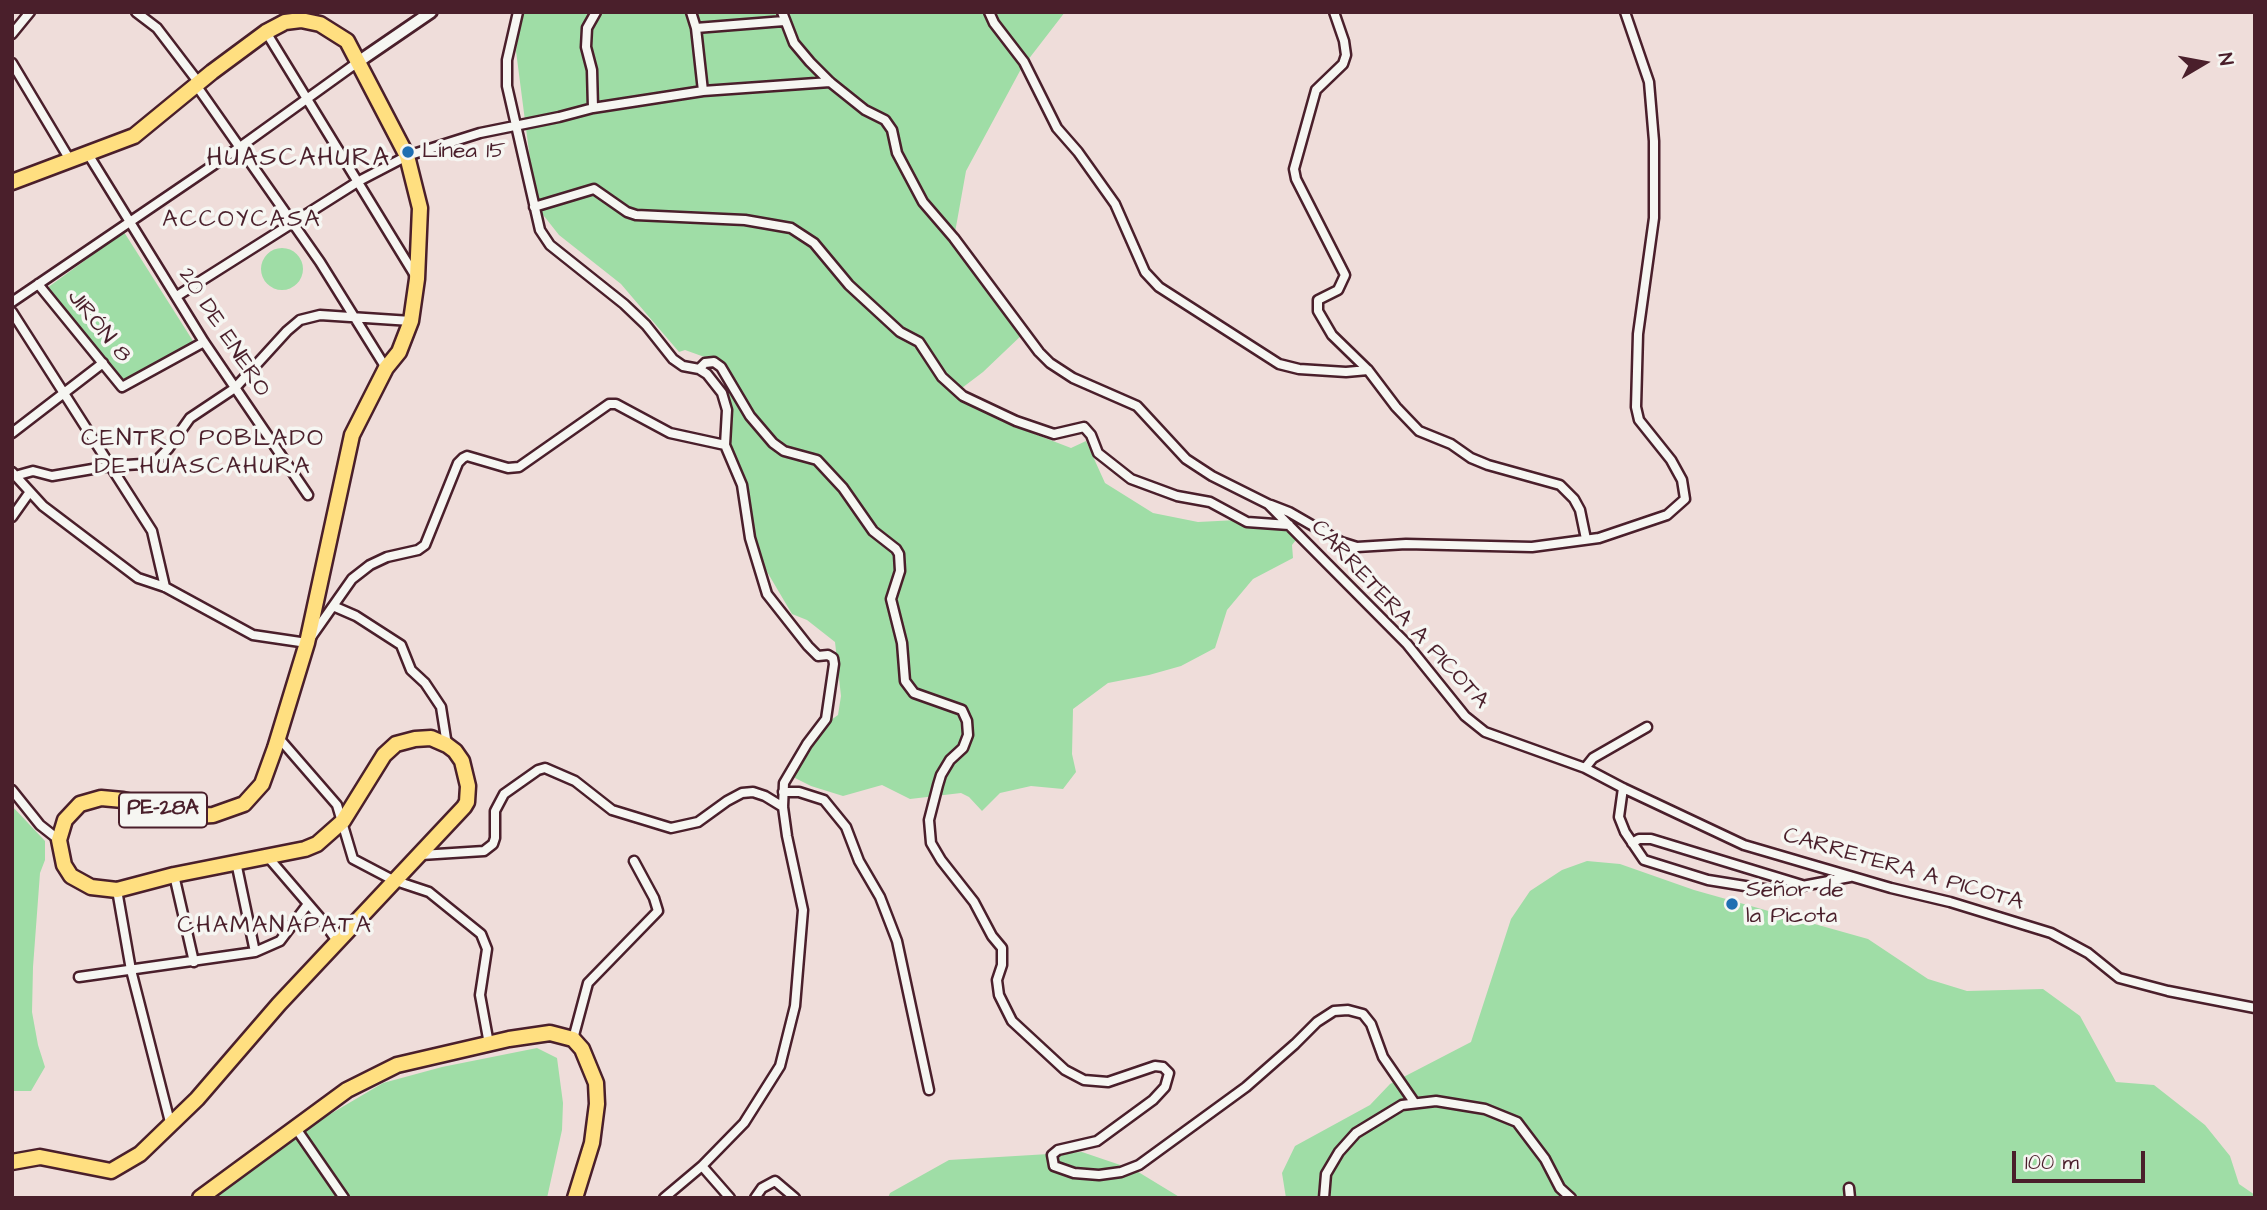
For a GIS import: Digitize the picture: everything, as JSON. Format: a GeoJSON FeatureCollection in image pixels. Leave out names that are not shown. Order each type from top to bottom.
{"type":"FeatureCollection","features":[{"type":"Feature","properties":{"kind":"highway","name":"PE-28A"},"geometry":{"type":"LineString","coordinates":[[12,182],[134,136],[266,32],[285,22],[300,20],[320,24],[347,41],[407,156],[420,208],[417,278],[411,321],[399,352],[386,369],[352,435],[307,643],[262,784],[244,804],[213,815],[196,816],[122,800],[91,799],[80,804],[65,820],[59,840]]}},
{"type":"Feature","properties":{"kind":"highway"},"geometry":{"type":"LineString","coordinates":[[12,1162],[40,1157],[111,1171],[140,1154],[171,1126],[393,880],[421,855],[467,802],[468,786],[465,769],[455,751],[447,745],[423,738],[396,744],[384,755],[343,821],[317,844],[305,849],[174,875],[117,890],[91,887],[71,876],[64,865],[59,840]]}},
{"type":"Feature","properties":{"kind":"highway"},"geometry":{"type":"LineString","coordinates":[[200,1198],[347,1090],[397,1065],[550,1033],[573,1039],[583,1049],[596,1083],[597,1104],[592,1143],[575,1198]]}},
{"type":"Feature","properties":{"kind":"street"},"geometry":{"type":"LineString","coordinates":[[12,34],[30,12]]}},
{"type":"Feature","properties":{"kind":"street"},"geometry":{"type":"LineString","coordinates":[[136,12],[152,22],[178,52],[386,369]]}},
{"type":"Feature","properties":{"kind":"street"},"geometry":{"type":"LineString","coordinates":[[12,302],[431,12]]}},
{"type":"Feature","properties":{"kind":"street"},"geometry":{"type":"LineString","coordinates":[[517,12],[508,60],[507,86],[540,230],[550,245],[646,325],[673,359],[683,366],[699,369],[707,374],[722,393],[727,410],[725,445],[742,485],[750,538],[767,594],[808,646],[818,656],[828,655],[833,658],[834,664],[826,719],[784,783],[783,807],[803,910],[795,1006],[780,1066],[744,1123],[702,1166],[664,1198]]}},
{"type":"Feature","properties":{"kind":"street"},"geometry":{"type":"LineString","coordinates":[[593,108],[592,70],[586,47],[587,28],[596,12]]}},
{"type":"Feature","properties":{"kind":"street"},"geometry":{"type":"LineString","coordinates":[[691,12],[696,28],[703,91]]}},
{"type":"Feature","properties":{"kind":"street"},"geometry":{"type":"LineString","coordinates":[[989,12],[994,23],[1024,62],[1057,128],[1078,152],[1115,204],[1145,272],[1159,287],[1279,364],[1299,369],[1346,372],[1368,370]]}},
{"type":"Feature","properties":{"kind":"street"},"geometry":{"type":"LineString","coordinates":[[1334,12],[1346,55],[1343,64],[1316,90],[1294,169],[1296,179],[1345,275],[1338,290],[1318,300],[1318,311],[1332,335],[1368,370],[1396,407],[1419,431],[1451,444],[1471,458],[1488,465],[1560,485],[1574,499],[1580,510],[1586,539]]}},
{"type":"Feature","properties":{"kind":"street"},"geometry":{"type":"LineString","coordinates":[[1268,504],[1289,512],[1340,542],[1357,547],[1406,544],[1532,547],[1599,538],[1667,515],[1685,499],[1682,480],[1671,460],[1639,420],[1636,407],[1638,334],[1654,218],[1654,141],[1649,82],[1625,12]]}},
{"type":"Feature","properties":{"kind":"street"},"geometry":{"type":"LineString","coordinates":[[696,28],[783,17]]}},
{"type":"Feature","properties":{"kind":"street","name":"CARRETERA A PICOTA"},"geometry":{"type":"LineString","coordinates":[[783,17],[794,43],[830,82],[865,110],[884,120],[892,130],[897,153],[923,202],[954,238],[1038,352],[1073,378],[1137,406],[1186,458],[1212,476],[1268,504],[1407,644],[1465,716],[1485,732],[1585,768],[1744,845],[2052,933],[2088,953],[2119,978],[2168,991],[2255,1008]]}},
{"type":"Feature","properties":{"kind":"street"},"geometry":{"type":"LineString","coordinates":[[266,32],[417,278]]}},
{"type":"Feature","properties":{"kind":"street"},"geometry":{"type":"LineString","coordinates":[[12,63],[70,160]]}},
{"type":"Feature","properties":{"kind":"street"},"geometry":{"type":"LineString","coordinates":[[177,296],[359,180],[407,156],[480,133],[517,127],[593,108],[703,91],[830,82]]}},
{"type":"Feature","properties":{"kind":"street","name":"20 DE ENERO"},"geometry":{"type":"LineString","coordinates":[[88,154],[204,342],[308,495]]}},
{"type":"Feature","properties":{"kind":"street"},"geometry":{"type":"LineString","coordinates":[[534,207],[594,189],[635,215],[745,220],[791,228],[814,243],[849,285],[900,332],[919,342],[942,377],[963,396],[1016,422],[1054,434],[1084,427],[1091,435],[1098,453],[1131,479],[1177,496],[1210,502],[1247,522],[1290,526]]}},
{"type":"Feature","properties":{"kind":"street","name":"JIRÓN 8"},"geometry":{"type":"LineString","coordinates":[[38,284],[122,387],[204,342]]}},
{"type":"Feature","properties":{"kind":"street"},"geometry":{"type":"LineString","coordinates":[[12,312],[152,531],[165,587]]}},
{"type":"Feature","properties":{"kind":"street"},"geometry":{"type":"LineString","coordinates":[[411,321],[352,315],[320,315],[300,320],[235,388],[190,418],[157,460],[52,476],[33,471],[14,474],[29,493],[62,521],[138,578],[165,587],[253,635],[307,643],[352,579],[370,565],[387,557],[421,549],[425,545],[458,463],[467,456],[508,468],[519,467],[609,404],[616,404],[670,433],[725,445]]}},
{"type":"Feature","properties":{"kind":"street"},"geometry":{"type":"LineString","coordinates":[[699,369],[705,363],[714,362],[722,367],[750,416],[773,443],[784,451],[817,460],[843,488],[873,531],[896,549],[900,572],[891,599],[902,643],[902,661],[908,687],[914,693],[932,701],[962,710],[967,721],[968,735],[962,748],[950,760],[941,775],[929,820],[931,843],[974,902],[992,936],[1002,948],[1002,965],[997,980],[999,995],[1012,1021],[1065,1070],[1084,1080],[1108,1082],[1155,1066],[1163,1067],[1169,1073],[1165,1087],[1153,1100],[1097,1141],[1058,1150],[1052,1155],[1054,1166],[1074,1173],[1099,1175],[1121,1172],[1139,1165],[1246,1087],[1317,1022],[1334,1011],[1348,1010],[1363,1014],[1371,1024],[1383,1057],[1414,1102]]}},
{"type":"Feature","properties":{"kind":"street"},"geometry":{"type":"LineString","coordinates":[[12,433],[103,363]]}},
{"type":"Feature","properties":{"kind":"street"},"geometry":{"type":"LineString","coordinates":[[12,516],[29,493]]}},
{"type":"Feature","properties":{"kind":"street"},"geometry":{"type":"LineString","coordinates":[[333,606],[356,616],[401,645],[411,670],[425,683],[441,707],[447,745]]}},
{"type":"Feature","properties":{"kind":"street"},"geometry":{"type":"LineString","coordinates":[[1585,768],[1593,758],[1647,727]]}},
{"type":"Feature","properties":{"kind":"street"},"geometry":{"type":"LineString","coordinates":[[278,737],[337,805],[353,859],[393,880],[429,892],[481,934],[487,949],[480,995],[489,1044]]}},
{"type":"Feature","properties":{"kind":"street"},"geometry":{"type":"LineString","coordinates":[[421,855],[481,852],[489,848],[495,838],[495,811],[503,794],[545,768],[575,780],[612,810],[670,828],[698,822],[742,793],[753,792],[765,796],[783,807]]}},
{"type":"Feature","properties":{"kind":"street"},"geometry":{"type":"LineString","coordinates":[[1623,788],[1619,817],[1644,860],[1708,880],[1776,891],[1852,877]]}},
{"type":"Feature","properties":{"kind":"street"},"geometry":{"type":"LineString","coordinates":[[12,790],[40,825],[59,840]]}},
{"type":"Feature","properties":{"kind":"street"},"geometry":{"type":"LineString","coordinates":[[783,792],[799,792],[824,800],[846,827],[859,861],[880,897],[897,941],[929,1090]]}},
{"type":"Feature","properties":{"kind":"street"},"geometry":{"type":"LineString","coordinates":[[12,802],[26,808]]}},
{"type":"Feature","properties":{"kind":"street"},"geometry":{"type":"LineString","coordinates":[[1632,843],[1639,839],[1651,839],[1805,886]]}},
{"type":"Feature","properties":{"kind":"street"},"geometry":{"type":"LineString","coordinates":[[267,856],[337,941]]}},
{"type":"Feature","properties":{"kind":"street"},"geometry":{"type":"LineString","coordinates":[[573,1039],[588,982],[657,911],[654,898],[634,861]]}},
{"type":"Feature","properties":{"kind":"street"},"geometry":{"type":"LineString","coordinates":[[236,862],[255,952]]}},
{"type":"Feature","properties":{"kind":"street"},"geometry":{"type":"LineString","coordinates":[[174,875],[194,962]]}},
{"type":"Feature","properties":{"kind":"street"},"geometry":{"type":"LineString","coordinates":[[117,890],[131,970],[171,1126]]}},
{"type":"Feature","properties":{"kind":"street"},"geometry":{"type":"LineString","coordinates":[[79,976],[255,952],[280,941],[308,904]]}},
{"type":"Feature","properties":{"kind":"street"},"geometry":{"type":"LineString","coordinates":[[1324,1198],[1326,1174],[1339,1152],[1356,1133],[1402,1105],[1436,1101],[1485,1109],[1517,1122],[1545,1159],[1560,1188],[1570,1198]]}},
{"type":"Feature","properties":{"kind":"street"},"geometry":{"type":"LineString","coordinates":[[295,1126],[344,1198]]}},
{"type":"Feature","properties":{"kind":"street"},"geometry":{"type":"LineString","coordinates":[[702,1166],[730,1198]]}},
{"type":"Feature","properties":{"kind":"street"},"geometry":{"type":"LineString","coordinates":[[755,1198],[762,1188],[775,1181],[795,1198]]}},
{"type":"Feature","properties":{"kind":"green space"},"geometry":{"type":"Polygon","coordinates":[[[522,12],[1065,12],[1021,69],[966,171],[954,238],[1025,332],[983,372],[954,394],[1001,421],[1071,448],[1086,441],[1105,483],[1153,513],[1198,522],[1257,519],[1290,526],[1299,536],[1292,545],[1293,558],[1253,579],[1227,610],[1215,648],[1181,666],[1108,683],[1073,709],[1072,754],[1076,772],[1063,789],[1031,786],[1000,793],[982,811],[969,797],[961,793],[910,799],[882,785],[843,796],[811,786],[787,774],[814,732],[838,715],[841,696],[835,642],[807,620],[792,614],[763,565],[726,438],[724,377],[710,359],[685,350],[679,352],[621,284],[559,235],[536,206],[516,51],[522,12]]]}},
{"type":"Feature","properties":{"kind":"green space"},"geometry":{"type":"Polygon","coordinates":[[[124,232],[193,341],[122,385],[47,288],[124,232]]]}},
{"type":"Feature","properties":{"kind":"green space"},"geometry":{"type":"Polygon","coordinates":[[[282,248],[297,254],[303,269],[297,284],[282,290],[267,284],[261,269],[267,254],[282,248]]]}},
{"type":"Feature","properties":{"kind":"green space"},"geometry":{"type":"Polygon","coordinates":[[[12,806],[45,841],[45,860],[40,873],[32,1012],[45,1067],[31,1091],[12,1091],[12,806]]]}},
{"type":"Feature","properties":{"kind":"green space"},"geometry":{"type":"Polygon","coordinates":[[[1587,861],[1620,864],[1694,890],[1868,939],[1928,979],[1967,991],[2043,989],[2080,1016],[2116,1082],[2154,1085],[2205,1125],[2230,1156],[2239,1184],[2255,1195],[2255,1198],[1286,1198],[1282,1173],[1295,1146],[1370,1105],[1390,1084],[1471,1042],[1511,919],[1530,891],[1562,870],[1587,861]]]}},
{"type":"Feature","properties":{"kind":"green space"},"geometry":{"type":"Polygon","coordinates":[[[537,1048],[557,1058],[563,1103],[562,1130],[547,1198],[212,1198],[310,1126],[383,1083],[442,1067],[537,1048]]]}},
{"type":"Feature","properties":{"kind":"green space"},"geometry":{"type":"Polygon","coordinates":[[[1082,1152],[1135,1170],[1181,1198],[888,1198],[890,1193],[949,1160],[1082,1152]]]}},
{"type":"Feature","properties":{"kind":"place","name":"Línea 15"},"geometry":{"type":"Point","coordinates":[408,152]}},
{"type":"Feature","properties":{"kind":"place","name":"Señor de la Picota"},"geometry":{"type":"Point","coordinates":[1732,904]}},
{"type":"Feature","properties":{"kind":"district","name":"HUASCAHURA"},"geometry":{"type":"Point","coordinates":[299,160]}},
{"type":"Feature","properties":{"kind":"district","name":"ACCOYCASA"},"geometry":{"type":"Point","coordinates":[242,221]}},
{"type":"Feature","properties":{"kind":"district","name":"CENTRO POBLADO DE HUASCAHURA"},"geometry":{"type":"Point","coordinates":[203,454]}},
{"type":"Feature","properties":{"kind":"district","name":"CHAMANAPATA"},"geometry":{"type":"Point","coordinates":[275,927]}}]}
